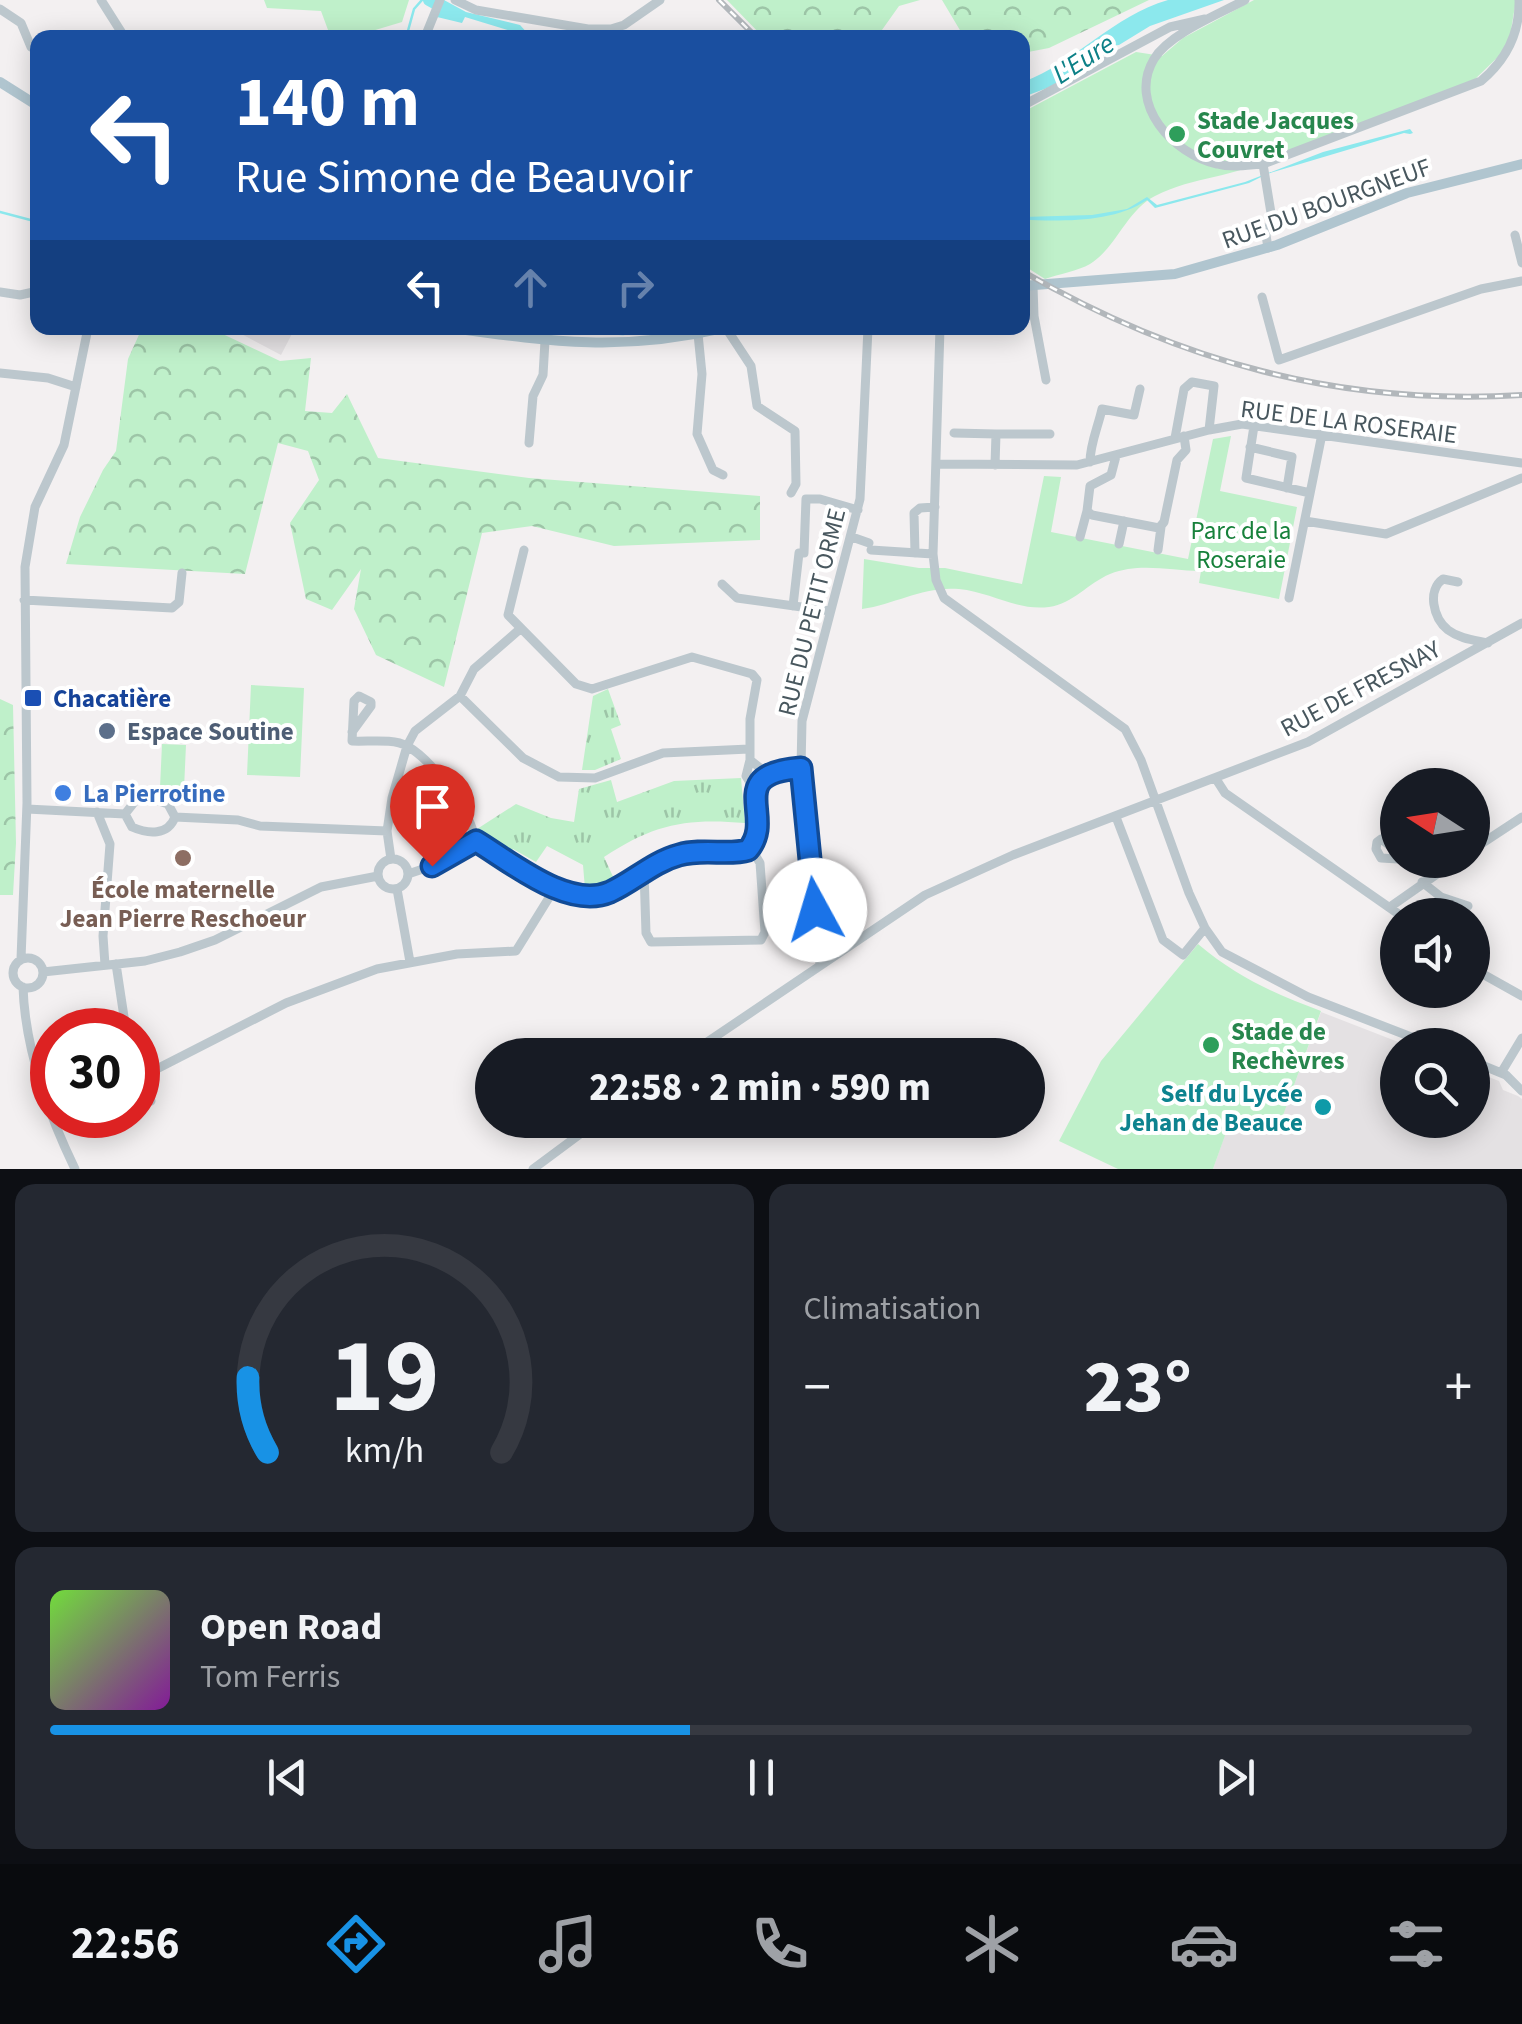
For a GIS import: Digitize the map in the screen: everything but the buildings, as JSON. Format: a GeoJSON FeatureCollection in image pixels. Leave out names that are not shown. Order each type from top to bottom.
{"type":"FeatureCollection","features":[{"type":"Feature","properties":{"kind":"main road"},"geometry":{"type":"LineString","coordinates":[[0,82],[30,101]]}},
{"type":"Feature","properties":{"kind":"main road","name":"RUE DU BOURGNEUF"},"geometry":{"type":"LineString","coordinates":[[1030,286],[1175,274],[1268,248],[1407,193],[1522,164]]}},
{"type":"Feature","properties":{"kind":"main road"},"geometry":{"type":"LineString","coordinates":[[502,335],[545,341],[628,343],[690,335]]}},
{"type":"Feature","properties":{"kind":"street"},"geometry":{"type":"LineString","coordinates":[[101,0],[119,30]]}},
{"type":"Feature","properties":{"kind":"street"},"geometry":{"type":"LineString","coordinates":[[426,30],[440,0]]}},
{"type":"Feature","properties":{"kind":"street"},"geometry":{"type":"LineString","coordinates":[[456,0],[476,10],[588,29],[624,26],[660,0]]}},
{"type":"Feature","properties":{"kind":"street"},"geometry":{"type":"LineString","coordinates":[[1245,0],[1167,44],[1154,59],[1146,82],[1148,105],[1159,126],[1176,144],[1216,164],[1264,171],[1481,81],[1496,68],[1514,38],[1519,0]]}},
{"type":"Feature","properties":{"kind":"street"},"geometry":{"type":"LineString","coordinates":[[0,9],[21,24],[30,44]]}},
{"type":"Feature","properties":{"kind":"street"},"geometry":{"type":"LineString","coordinates":[[1030,102],[1170,27],[1212,18]]}},
{"type":"Feature","properties":{"kind":"street"},"geometry":{"type":"LineString","coordinates":[[1137,46],[1154,59]]}},
{"type":"Feature","properties":{"kind":"street"},"geometry":{"type":"LineString","coordinates":[[1264,171],[1272,220],[1266,235],[1268,248]]}},
{"type":"Feature","properties":{"kind":"street"},"geometry":{"type":"LineString","coordinates":[[1514,235],[1522,263]]}},
{"type":"Feature","properties":{"kind":"street"},"geometry":{"type":"LineString","coordinates":[[1262,297],[1279,360],[1481,288],[1522,281]]}},
{"type":"Feature","properties":{"kind":"street"},"geometry":{"type":"LineString","coordinates":[[0,292],[30,293]]}},
{"type":"Feature","properties":{"kind":"street"},"geometry":{"type":"LineString","coordinates":[[1030,297],[1046,380]]}},
{"type":"Feature","properties":{"kind":"street"},"geometry":{"type":"LineString","coordinates":[[75,1169],[52,1122],[20,985],[13,970],[21,959],[27,806],[25,567],[34,514],[48,473],[64,444],[87,335]]}},
{"type":"Feature","properties":{"kind":"street"},"geometry":{"type":"LineString","coordinates":[[698,335],[702,374],[697,434],[712,470],[723,475]]}},
{"type":"Feature","properties":{"kind":"street"},"geometry":{"type":"LineString","coordinates":[[730,335],[751,366],[757,406],[795,431],[796,484],[791,493]]}},
{"type":"Feature","properties":{"kind":"street","name":"RUE DU PETIT ORME"},"geometry":{"type":"LineString","coordinates":[[820,966],[801,768],[802,721],[858,510],[868,335]]}},
{"type":"Feature","properties":{"kind":"street"},"geometry":{"type":"LineString","coordinates":[[940,335],[933,554],[936,580],[948,603],[1125,729],[1205,928],[1222,952],[1308,997],[1388,1028]]}},
{"type":"Feature","properties":{"kind":"street"},"geometry":{"type":"LineString","coordinates":[[529,442],[532,396],[542,375],[545,341]]}},
{"type":"Feature","properties":{"kind":"street"},"geometry":{"type":"LineString","coordinates":[[0,373],[48,378],[76,387]]}},
{"type":"Feature","properties":{"kind":"street"},"geometry":{"type":"LineString","coordinates":[[1158,550],[1177,460],[1186,450],[1180,437],[1184,389],[1192,382],[1214,386],[1208,430]]}},
{"type":"Feature","properties":{"kind":"street"},"geometry":{"type":"LineString","coordinates":[[1102,409],[1134,416],[1140,388]]}},
{"type":"Feature","properties":{"kind":"street"},"geometry":{"type":"LineString","coordinates":[[1090,462],[1090,448],[1105,394]]}},
{"type":"Feature","properties":{"kind":"street"},"geometry":{"type":"LineString","coordinates":[[1254,426],[1246,478],[1310,493]]}},
{"type":"Feature","properties":{"kind":"street","name":"RUE DE LA ROSERAIE"},"geometry":{"type":"LineString","coordinates":[[936,464],[1060,466],[1116,456],[1208,430],[1254,426],[1522,463]]}},
{"type":"Feature","properties":{"kind":"street"},"geometry":{"type":"LineString","coordinates":[[954,432],[1050,434]]}},
{"type":"Feature","properties":{"kind":"street"},"geometry":{"type":"LineString","coordinates":[[995,465],[996,434]]}},
{"type":"Feature","properties":{"kind":"street"},"geometry":{"type":"LineString","coordinates":[[1289,598],[1322,434]]}},
{"type":"Feature","properties":{"kind":"street"},"geometry":{"type":"LineString","coordinates":[[1250,447],[1292,457],[1287,488]]}},
{"type":"Feature","properties":{"kind":"street"},"geometry":{"type":"LineString","coordinates":[[1080,537],[1090,486],[1111,475],[1116,456]]}},
{"type":"Feature","properties":{"kind":"street"},"geometry":{"type":"LineString","coordinates":[[1305,521],[1386,534],[1522,478]]}},
{"type":"Feature","properties":{"kind":"street"},"geometry":{"type":"LineString","coordinates":[[793,606],[808,524],[806,499],[858,510]]}},
{"type":"Feature","properties":{"kind":"street"},"geometry":{"type":"LineString","coordinates":[[915,552],[914,513],[920,508],[935,507]]}},
{"type":"Feature","properties":{"kind":"street"},"geometry":{"type":"LineString","coordinates":[[1086,511],[1160,527]]}},
{"type":"Feature","properties":{"kind":"street"},"geometry":{"type":"LineString","coordinates":[[1120,544],[1124,522]]}},
{"type":"Feature","properties":{"kind":"street"},"geometry":{"type":"LineString","coordinates":[[852,538],[870,546],[933,554]]}},
{"type":"Feature","properties":{"kind":"street"},"geometry":{"type":"LineString","coordinates":[[352,732],[352,741],[407,746],[448,786],[476,841],[555,888],[580,896],[600,895],[666,859],[690,852],[744,852],[752,848],[758,834],[755,791],[746,776],[757,680],[752,674],[692,657],[603,686],[584,688],[508,615],[524,550]]}},
{"type":"Feature","properties":{"kind":"street"},"geometry":{"type":"LineString","coordinates":[[24,600],[172,608],[179,602],[182,573]]}},
{"type":"Feature","properties":{"kind":"street"},"geometry":{"type":"LineString","coordinates":[[1458,582],[1443,579],[1432,597],[1444,627],[1462,638],[1488,643]]}},
{"type":"Feature","properties":{"kind":"street"},"geometry":{"type":"LineString","coordinates":[[722,584],[736,598],[830,611]]}},
{"type":"Feature","properties":{"kind":"street","name":"RUE DE FRESNAY"},"geometry":{"type":"LineString","coordinates":[[713,1038],[925,895],[1012,855],[1308,742],[1522,623]]}},
{"type":"Feature","properties":{"kind":"street"},"geometry":{"type":"LineString","coordinates":[[391,859],[387,830],[392,798],[415,730],[460,696],[474,668],[520,630]]}},
{"type":"Feature","properties":{"kind":"street"},"geometry":{"type":"LineString","coordinates":[[1462,638],[1465,655]]}},
{"type":"Feature","properties":{"kind":"street"},"geometry":{"type":"LineString","coordinates":[[460,696],[523,758],[559,777],[595,778],[663,753],[749,754],[769,775]]}},
{"type":"Feature","properties":{"kind":"street"},"geometry":{"type":"LineString","coordinates":[[755,791],[769,775],[801,768]]}},
{"type":"Feature","properties":{"kind":"street"},"geometry":{"type":"LineString","coordinates":[[1216,779],[1225,793],[1380,900]]}},
{"type":"Feature","properties":{"kind":"street"},"geometry":{"type":"LineString","coordinates":[[136,800],[156,800],[168,804],[175,817],[172,826],[164,831],[140,831],[129,825],[126,814],[136,800]]}},
{"type":"Feature","properties":{"kind":"street"},"geometry":{"type":"LineString","coordinates":[[27,806],[126,814]]}},
{"type":"Feature","properties":{"kind":"street"},"geometry":{"type":"LineString","coordinates":[[97,812],[110,844],[103,936],[121,1008]]}},
{"type":"Feature","properties":{"kind":"street"},"geometry":{"type":"LineString","coordinates":[[175,817],[238,820],[260,826],[387,830]]}},
{"type":"Feature","properties":{"kind":"street"},"geometry":{"type":"LineString","coordinates":[[1116,817],[1163,940],[1183,955],[1205,928]]}},
{"type":"Feature","properties":{"kind":"street"},"geometry":{"type":"LineString","coordinates":[[1490,838],[1522,817]]}},
{"type":"Feature","properties":{"kind":"street"},"geometry":{"type":"LineString","coordinates":[[408,874],[432,866],[476,841]]}},
{"type":"Feature","properties":{"kind":"street"},"geometry":{"type":"LineString","coordinates":[[644,871],[646,933],[651,942],[762,940],[765,932],[760,863],[752,848]]}},
{"type":"Feature","properties":{"kind":"street"},"geometry":{"type":"LineString","coordinates":[[391,859],[401,861],[408,874],[405,884],[397,889],[386,888],[378,876],[380,866],[391,859]]}},
{"type":"Feature","properties":{"kind":"street"},"geometry":{"type":"LineString","coordinates":[[43,972],[180,952],[215,940],[321,887],[378,876]]}},
{"type":"Feature","properties":{"kind":"street"},"geometry":{"type":"LineString","coordinates":[[1402,898],[1429,878]]}},
{"type":"Feature","properties":{"kind":"street"},"geometry":{"type":"LineString","coordinates":[[1426,880],[1444,898]]}},
{"type":"Feature","properties":{"kind":"street"},"geometry":{"type":"LineString","coordinates":[[160,1062],[286,1002],[377,970],[456,954],[516,951],[555,888]]}},
{"type":"Feature","properties":{"kind":"street"},"geometry":{"type":"LineString","coordinates":[[397,889],[410,962]]}},
{"type":"Feature","properties":{"kind":"street"},"geometry":{"type":"LineString","coordinates":[[21,959],[35,960],[43,972]]}},
{"type":"Feature","properties":{"kind":"street"},"geometry":{"type":"LineString","coordinates":[[20,985],[37,984],[43,972]]}},
{"type":"Feature","properties":{"kind":"street"},"geometry":{"type":"LineString","coordinates":[[1490,978],[1522,996]]}},
{"type":"Feature","properties":{"kind":"street"},"geometry":{"type":"LineString","coordinates":[[1501,1072],[1522,1038]]}},
{"type":"Feature","properties":{"kind":"street"},"geometry":{"type":"LineString","coordinates":[[1490,1068],[1520,1083]]}},
{"type":"Feature","properties":{"kind":"street"},"geometry":{"type":"LineString","coordinates":[[533,1169],[575,1138]]}},
{"type":"Feature","properties":{"kind":"shaded area"},"geometry":{"type":"Polygon","coordinates":[[[243,335],[291,335],[281,355],[243,335]]]}},
{"type":"Feature","properties":{"kind":"shaded area"},"geometry":{"type":"Polygon","coordinates":[[[1321,1012],[1380,1035],[1380,1138],[1490,1138],[1490,1078],[1499,1081],[1503,1090],[1522,1099],[1522,1169],[1213,1169],[1232,1115],[1277,1131],[1321,1012]]]}},
{"type":"Feature","properties":{"kind":"green space"},"geometry":{"type":"Polygon","coordinates":[[[264,0],[409,0],[402,22],[375,30],[328,30],[321,11],[267,8],[264,0]]]}},
{"type":"Feature","properties":{"kind":"green space"},"geometry":{"type":"Polygon","coordinates":[[[727,0],[920,0],[899,6],[882,30],[756,30],[727,0]]]}},
{"type":"Feature","properties":{"kind":"green space"},"geometry":{"type":"Polygon","coordinates":[[[942,0],[1149,0],[1049,48],[1030,52],[1030,30],[960,30],[942,0]]]}},
{"type":"Feature","properties":{"kind":"green space","name":"Stade Jacques Couvret"},"geometry":{"type":"Polygon","coordinates":[[[1254,0],[1516,0],[1510,36],[1501,54],[1471,83],[1245,169],[1170,189],[1136,211],[1099,257],[1085,266],[1045,279],[1030,269],[1030,108],[1136,52],[1162,56],[1183,38],[1254,0]]]}},
{"type":"Feature","properties":{"kind":"green space"},"geometry":{"type":"Polygon","coordinates":[[[139,335],[225,335],[280,361],[311,358],[305,411],[332,413],[347,394],[378,458],[529,478],[760,496],[760,540],[614,546],[532,526],[482,533],[444,687],[376,655],[354,609],[361,569],[332,610],[306,599],[290,523],[319,480],[308,451],[278,443],[245,574],[66,564],[80,517],[116,451],[128,359],[139,335]]]}},
{"type":"Feature","properties":{"kind":"green space","name":"Parc de la Roseraie"},"geometry":{"type":"Polygon","coordinates":[[[1231,436],[1220,491],[1297,507],[1279,599],[1199,583],[1201,571],[1144,568],[1110,574],[1066,602],[1049,607],[946,589],[862,609],[864,559],[945,568],[1022,584],[1044,476],[1061,477],[1051,532],[1188,559],[1213,439],[1231,436]]]}},
{"type":"Feature","properties":{"kind":"green space"},"geometry":{"type":"Polygon","coordinates":[[[251,685],[304,688],[300,777],[247,775],[251,685]]]}},
{"type":"Feature","properties":{"kind":"green space"},"geometry":{"type":"Polygon","coordinates":[[[608,689],[621,725],[611,729],[621,759],[595,770],[582,770],[593,696],[608,689]]]}},
{"type":"Feature","properties":{"kind":"green space"},"geometry":{"type":"Polygon","coordinates":[[[0,699],[13,705],[13,895],[0,895],[0,699]]]}},
{"type":"Feature","properties":{"kind":"green space"},"geometry":{"type":"Polygon","coordinates":[[[162,744],[186,745],[184,789],[160,788],[162,744]]]}},
{"type":"Feature","properties":{"kind":"green space"},"geometry":{"type":"Polygon","coordinates":[[[741,778],[745,823],[688,823],[655,830],[604,857],[615,881],[585,889],[583,865],[547,846],[536,862],[513,849],[508,856],[493,849],[478,834],[477,829],[516,804],[574,822],[579,789],[611,780],[617,802],[674,781],[741,778]]]}},
{"type":"Feature","properties":{"kind":"green space","name":"Stade de Rechèvres"},"geometry":{"type":"Polygon","coordinates":[[[1198,944],[1256,983],[1321,1011],[1277,1132],[1232,1116],[1213,1169],[1118,1169],[1059,1141],[1101,1061],[1198,944]]]}},
{"type":"Feature","properties":{"kind":"water"},"geometry":{"type":"Polygon","coordinates":[[[444,0],[466,12],[520,25],[525,30],[507,30],[465,17],[462,23],[437,17],[444,0]]]}},
{"type":"Feature","properties":{"kind":"water"},"geometry":{"type":"Polygon","coordinates":[[[1168,0],[1224,0],[1150,26],[1119,45],[1110,46],[1107,55],[1030,94],[1030,79],[1148,7],[1168,0]]]}},
{"type":"Feature","properties":{"kind":"water"},"geometry":{"type":"Polygon","coordinates":[[[1410,129],[1413,133],[1404,133],[1267,174],[1249,183],[1155,208],[1147,200],[1134,208],[1103,217],[1030,220],[1030,217],[1092,215],[1127,209],[1147,197],[1157,205],[1245,182],[1323,152],[1410,129]]]}},
{"type":"Feature","properties":{"kind":"waterway"},"geometry":{"type":"LineString","coordinates":[[408,30],[414,9],[422,0]]}},
{"type":"Feature","properties":{"kind":"waterway","name":"L'Eure"},"geometry":{"type":"LineString","coordinates":[[429,0],[449,11]]}},
{"type":"Feature","properties":{"kind":"waterway"},"geometry":{"type":"LineString","coordinates":[[0,212],[30,220]]}},
{"type":"Feature","properties":{"kind":"railway"},"geometry":{"type":"LineString","coordinates":[[719,0],[749,30]]}},
{"type":"Feature","properties":{"kind":"railway"},"geometry":{"type":"LineString","coordinates":[[1030,275],[1141,330],[1263,371],[1325,385],[1389,393],[1455,397],[1522,395]]}},
{"type":"Feature","properties":{"kind":"place","name":"Stade Jacques Couvret"},"geometry":{"type":"Point","coordinates":[1177,134]}},
{"type":"Feature","properties":{"kind":"place","name":"Chacatière"},"geometry":{"type":"Point","coordinates":[33,698]}},
{"type":"Feature","properties":{"kind":"place","name":"Espace Soutine"},"geometry":{"type":"Point","coordinates":[107,731]}},
{"type":"Feature","properties":{"kind":"place","name":"La Pierrotine"},"geometry":{"type":"Point","coordinates":[63,793]}},
{"type":"Feature","properties":{"kind":"place","name":"École maternelle Jean Pierre Reschoeur"},"geometry":{"type":"Point","coordinates":[183,858]}},
{"type":"Feature","properties":{"kind":"place","name":"Stade de Rechèvres"},"geometry":{"type":"Point","coordinates":[1211,1045]}},
{"type":"Feature","properties":{"kind":"place","name":"Self du Lycée Jehan de Beauce"},"geometry":{"type":"Point","coordinates":[1323,1107]}},
{"type":"Feature","properties":{"kind":"route"},"geometry":{"type":"LineString","coordinates":[[432,866],[476,841],[561,891],[580,896],[600,895],[677,855],[699,850],[739,853],[752,848],[758,834],[754,798],[757,786],[769,775],[801,768],[815,910]]}}]}
